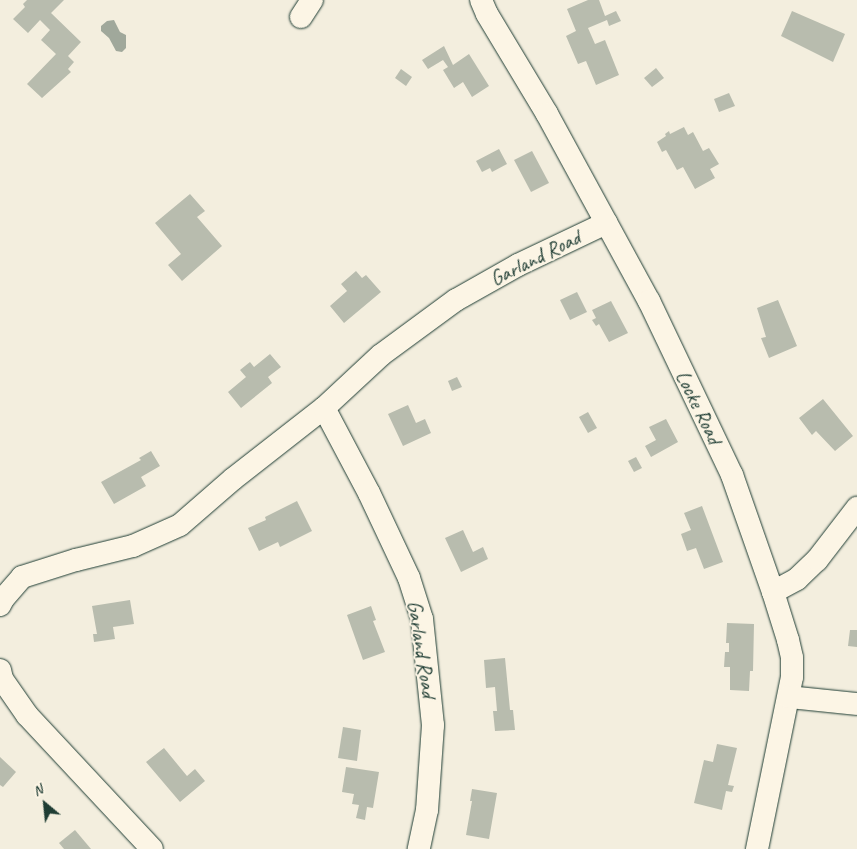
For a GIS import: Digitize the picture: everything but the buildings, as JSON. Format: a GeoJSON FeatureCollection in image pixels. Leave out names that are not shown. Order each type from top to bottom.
{"type":"FeatureCollection","features":[{"type":"Feature","properties":{"kind":"street","name":"Locke Road"},"geometry":{"type":"LineString","coordinates":[[481,0],[486,14],[547,114],[649,302],[732,475],[773,592],[792,658],[789,697],[757,849]]}},
{"type":"Feature","properties":{"kind":"street","name":"Garland Road"},"geometry":{"type":"LineString","coordinates":[[0,606],[3,598],[22,578],[76,560],[132,546],[180,525],[233,479],[324,408],[381,355],[456,300],[518,265],[606,223]]}},
{"type":"Feature","properties":{"kind":"street","name":"Garland Road"},"geometry":{"type":"LineString","coordinates":[[324,408],[369,493],[401,561],[422,619],[433,725],[427,810],[419,849]]}},
{"type":"Feature","properties":{"kind":"street"},"geometry":{"type":"LineString","coordinates":[[773,592],[797,579],[817,560],[857,508]]}},
{"type":"Feature","properties":{"kind":"street"},"geometry":{"type":"LineString","coordinates":[[0,670],[2,679],[27,714],[152,849]]}},
{"type":"Feature","properties":{"kind":"street"},"geometry":{"type":"LineString","coordinates":[[789,697],[857,704]]}},
{"type":"Feature","properties":{"kind":"shaded area"},"geometry":{"type":"Polygon","coordinates":[[[114,20],[120,32],[126,35],[126,48],[122,52],[116,51],[109,38],[101,31],[101,26],[107,21],[114,20]]]}}]}
